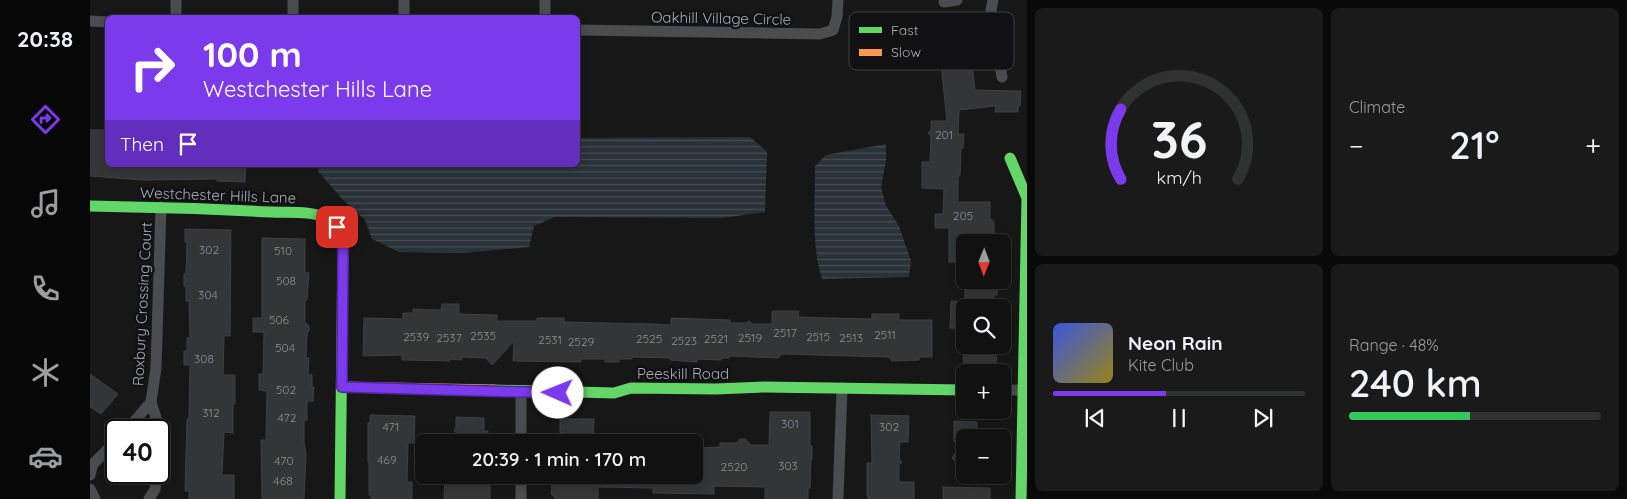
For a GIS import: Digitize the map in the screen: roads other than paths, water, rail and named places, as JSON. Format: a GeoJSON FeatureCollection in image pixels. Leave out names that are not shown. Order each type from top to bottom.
{"type":"FeatureCollection","features":[{"type":"Feature","properties":{"kind":"street"},"geometry":{"type":"LineString","coordinates":[[176,0],[176,15]]}},
{"type":"Feature","properties":{"kind":"street"},"geometry":{"type":"LineString","coordinates":[[293,0],[293,15]]}},
{"type":"Feature","properties":{"kind":"street"},"geometry":{"type":"LineString","coordinates":[[404,0],[404,15]]}},
{"type":"Feature","properties":{"kind":"street"},"geometry":{"type":"LineString","coordinates":[[545,0],[545,15]]}},
{"type":"Feature","properties":{"kind":"street","name":"Oakhill Village Circle"},"geometry":{"type":"LineString","coordinates":[[580,30],[820,34],[833,30],[836,26],[838,0]]}},
{"type":"Feature","properties":{"kind":"street"},"geometry":{"type":"LineString","coordinates":[[944,2],[957,0]]}},
{"type":"Feature","properties":{"kind":"street"},"geometry":{"type":"LineString","coordinates":[[90,22],[105,22]]}},
{"type":"Feature","properties":{"kind":"street"},"geometry":{"type":"LineString","coordinates":[[1001,70],[1002,77]]}},
{"type":"Feature","properties":{"kind":"street"},"geometry":{"type":"LineString","coordinates":[[1010,158],[1026,198],[1025,390],[1021,499]]}},
{"type":"Feature","properties":{"kind":"street","name":"Westchester Hills Lane"},"geometry":{"type":"LineString","coordinates":[[90,206],[234,209],[315,214],[328,219],[337,227],[342,237],[343,248],[340,499]]}},
{"type":"Feature","properties":{"kind":"street","name":"Roxbury Crossing Court"},"geometry":{"type":"LineString","coordinates":[[151,402],[156,368],[161,207]]}},
{"type":"Feature","properties":{"kind":"street","name":"Peeskill Road"},"geometry":{"type":"LineString","coordinates":[[342,387],[614,393],[631,388],[956,390]]}},
{"type":"Feature","properties":{"kind":"street"},"geometry":{"type":"LineString","coordinates":[[838,499],[842,388]]}},
{"type":"Feature","properties":{"kind":"street"},"geometry":{"type":"LineString","coordinates":[[1011,390],[1025,390]]}},
{"type":"Feature","properties":{"kind":"street"},"geometry":{"type":"LineString","coordinates":[[521,392],[521,434]]}},
{"type":"Feature","properties":{"kind":"street"},"geometry":{"type":"LineString","coordinates":[[136,419],[151,402]]}},
{"type":"Feature","properties":{"kind":"street"},"geometry":{"type":"LineString","coordinates":[[151,402],[156,419]]}},
{"type":"Feature","properties":{"kind":"street"},"geometry":{"type":"LineString","coordinates":[[90,475],[93,464],[105,452]]}},
{"type":"Feature","properties":{"kind":"street"},"geometry":{"type":"LineString","coordinates":[[149,499],[156,484]]}},
{"type":"Feature","properties":{"kind":"street"},"geometry":{"type":"LineString","coordinates":[[521,484],[521,499]]}},
{"type":"Feature","properties":{"kind":"street"},"geometry":{"type":"LineString","coordinates":[[90,489],[95,499]]}}]}
